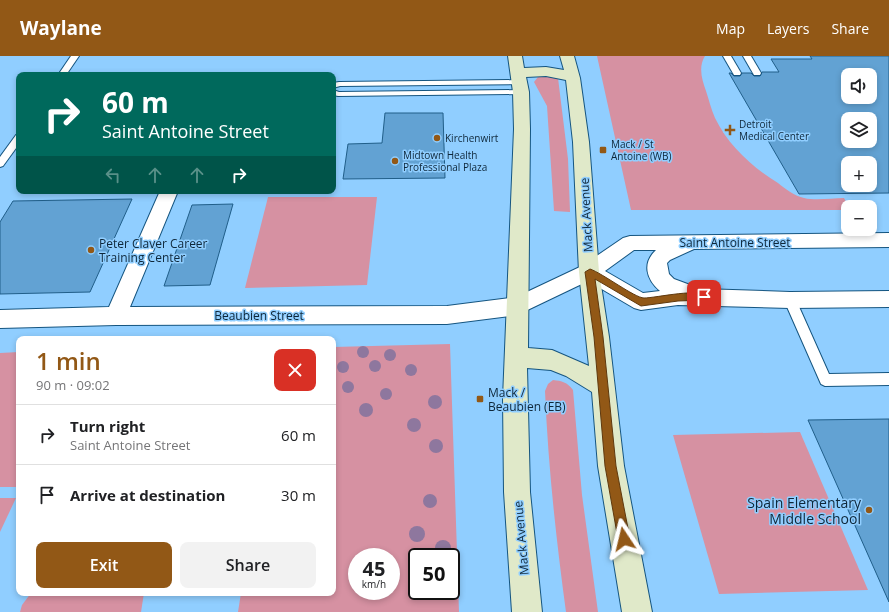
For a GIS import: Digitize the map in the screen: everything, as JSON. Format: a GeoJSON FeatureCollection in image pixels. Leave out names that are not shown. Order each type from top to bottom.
{"type":"FeatureCollection","features":[{"type":"Feature","properties":{"kind":"main road","name":"Mack Avenue"},"geometry":{"type":"LineString","coordinates":[[515,56],[520,82],[522,167],[516,357],[516,492],[527,612]]}},
{"type":"Feature","properties":{"kind":"main road","name":"Mack Avenue"},"geometry":{"type":"LineString","coordinates":[[567,56],[573,78],[582,142],[590,272],[611,466],[637,612]]}},
{"type":"Feature","properties":{"kind":"main road"},"geometry":{"type":"LineString","coordinates":[[520,82],[543,70],[557,72],[573,78]]}},
{"type":"Feature","properties":{"kind":"main road"},"geometry":{"type":"LineString","coordinates":[[516,357],[552,360],[574,369],[603,386]]}},
{"type":"Feature","properties":{"kind":"street"},"geometry":{"type":"LineString","coordinates":[[116,316],[168,194]]}},
{"type":"Feature","properties":{"kind":"street","name":"Saint Antoine Street"},"geometry":{"type":"LineString","coordinates":[[517,306],[590,272],[630,243],[889,240]]}},
{"type":"Feature","properties":{"kind":"street"},"geometry":{"type":"LineString","coordinates":[[693,243],[663,255],[657,261],[656,267],[661,280],[674,290],[704,297]]}},
{"type":"Feature","properties":{"kind":"street"},"geometry":{"type":"LineString","coordinates":[[590,272],[641,302],[678,297],[790,300],[889,299]]}},
{"type":"Feature","properties":{"kind":"street","name":"Beaubien Street"},"geometry":{"type":"LineString","coordinates":[[0,319],[116,316],[447,315],[517,306]]}},
{"type":"Feature","properties":{"kind":"lane"},"geometry":{"type":"LineString","coordinates":[[64,72],[75,56]]}},
{"type":"Feature","properties":{"kind":"lane"},"geometry":{"type":"LineString","coordinates":[[727,56],[737,73]]}},
{"type":"Feature","properties":{"kind":"lane"},"geometry":{"type":"LineString","coordinates":[[747,56],[757,73]]}},
{"type":"Feature","properties":{"kind":"lane"},"geometry":{"type":"LineString","coordinates":[[336,85],[520,82]]}},
{"type":"Feature","properties":{"kind":"lane"},"geometry":{"type":"LineString","coordinates":[[336,93],[386,93],[520,82]]}},
{"type":"Feature","properties":{"kind":"lane"},"geometry":{"type":"LineString","coordinates":[[386,93],[387,84]]}},
{"type":"Feature","properties":{"kind":"lane"},"geometry":{"type":"LineString","coordinates":[[0,164],[16,141]]}},
{"type":"Feature","properties":{"kind":"lane"},"geometry":{"type":"LineString","coordinates":[[790,300],[825,380],[889,379]]}},
{"type":"Feature","properties":{"kind":"shaded area"},"geometry":{"type":"Polygon","coordinates":[[[597,56],[705,56],[701,74],[711,108],[720,128],[742,155],[768,177],[794,194],[804,198],[844,198],[845,200],[841,200],[841,210],[631,210],[597,56]]]}},
{"type":"Feature","properties":{"kind":"shaded area"},"geometry":{"type":"Polygon","coordinates":[[[543,75],[558,78],[568,159],[570,212],[554,211],[547,106],[534,82],[538,77],[543,75]]]}},
{"type":"Feature","properties":{"kind":"shaded area"},"geometry":{"type":"Polygon","coordinates":[[[268,197],[377,197],[367,285],[245,288],[268,197]]]}},
{"type":"Feature","properties":{"kind":"shaded area"},"geometry":{"type":"Polygon","coordinates":[[[450,344],[457,548],[408,548],[408,600],[459,600],[459,612],[238,612],[241,596],[336,596],[336,347],[450,344]]]}},
{"type":"Feature","properties":{"kind":"shaded area"},"geometry":{"type":"Polygon","coordinates":[[[16,352],[16,487],[0,487],[0,353],[16,352]]]}},
{"type":"Feature","properties":{"kind":"shaded area"},"geometry":{"type":"Polygon","coordinates":[[[553,380],[564,382],[573,390],[582,495],[598,612],[566,612],[553,502],[546,419],[545,391],[548,384],[553,380]]]}},
{"type":"Feature","properties":{"kind":"shaded area"},"geometry":{"type":"Polygon","coordinates":[[[800,432],[868,590],[719,594],[673,435],[800,432]]]}},
{"type":"Feature","properties":{"kind":"shaded area"},"geometry":{"type":"Polygon","coordinates":[[[0,498],[16,498],[0,532],[0,498]]]}},
{"type":"Feature","properties":{"kind":"shaded area"},"geometry":{"type":"Polygon","coordinates":[[[29,596],[144,596],[141,612],[20,612],[22,605],[29,596]]]}},
{"type":"Feature","properties":{"kind":"building"},"geometry":{"type":"Polygon","coordinates":[[[810,56],[889,56],[889,193],[799,194],[729,73],[734,76],[740,76],[742,73],[751,73],[754,76],[760,76],[762,72],[779,72],[771,59],[812,59],[810,56]]]}},
{"type":"Feature","properties":{"kind":"building","name":"Midtown Health Professional Plaza"},"geometry":{"type":"Polygon","coordinates":[[[385,113],[443,113],[445,178],[343,179],[348,144],[382,143],[385,113]]]}},
{"type":"Feature","properties":{"kind":"building","name":"Peter Claver Career Training Center"},"geometry":{"type":"Polygon","coordinates":[[[132,199],[90,292],[0,294],[0,222],[13,201],[132,199]]]}},
{"type":"Feature","properties":{"kind":"building"},"geometry":{"type":"Polygon","coordinates":[[[233,204],[210,285],[164,286],[192,205],[233,204]]]}},
{"type":"Feature","properties":{"kind":"building","name":"Spain Elementary Middle School"},"geometry":{"type":"Polygon","coordinates":[[[889,419],[889,602],[808,420],[889,419]]]}},
{"type":"Feature","properties":{"kind":"place","name":"Detroit Medical Center"},"geometry":{"type":"Point","coordinates":[730,130]}},
{"type":"Feature","properties":{"kind":"place","name":"Kirchenwirt"},"geometry":{"type":"Point","coordinates":[437,138]}},
{"type":"Feature","properties":{"kind":"place","name":"Mack / St Antoine (WB)"},"geometry":{"type":"Point","coordinates":[603,150]}},
{"type":"Feature","properties":{"kind":"place","name":"Midtown Health Professional Plaza"},"geometry":{"type":"Point","coordinates":[395,161]}},
{"type":"Feature","properties":{"kind":"place","name":"Peter Claver Career Training Center"},"geometry":{"type":"Point","coordinates":[91,250]}},
{"type":"Feature","properties":{"kind":"place","name":"Mack / Beaubien (EB)"},"geometry":{"type":"Point","coordinates":[480,399]}},
{"type":"Feature","properties":{"kind":"place","name":"Spain Elementary Middle School"},"geometry":{"type":"Point","coordinates":[869,510]}},
{"type":"Feature","properties":{"kind":"route"},"geometry":{"type":"LineString","coordinates":[[624,539],[611,466],[590,272],[641,302],[678,297],[704,297]]}}]}
